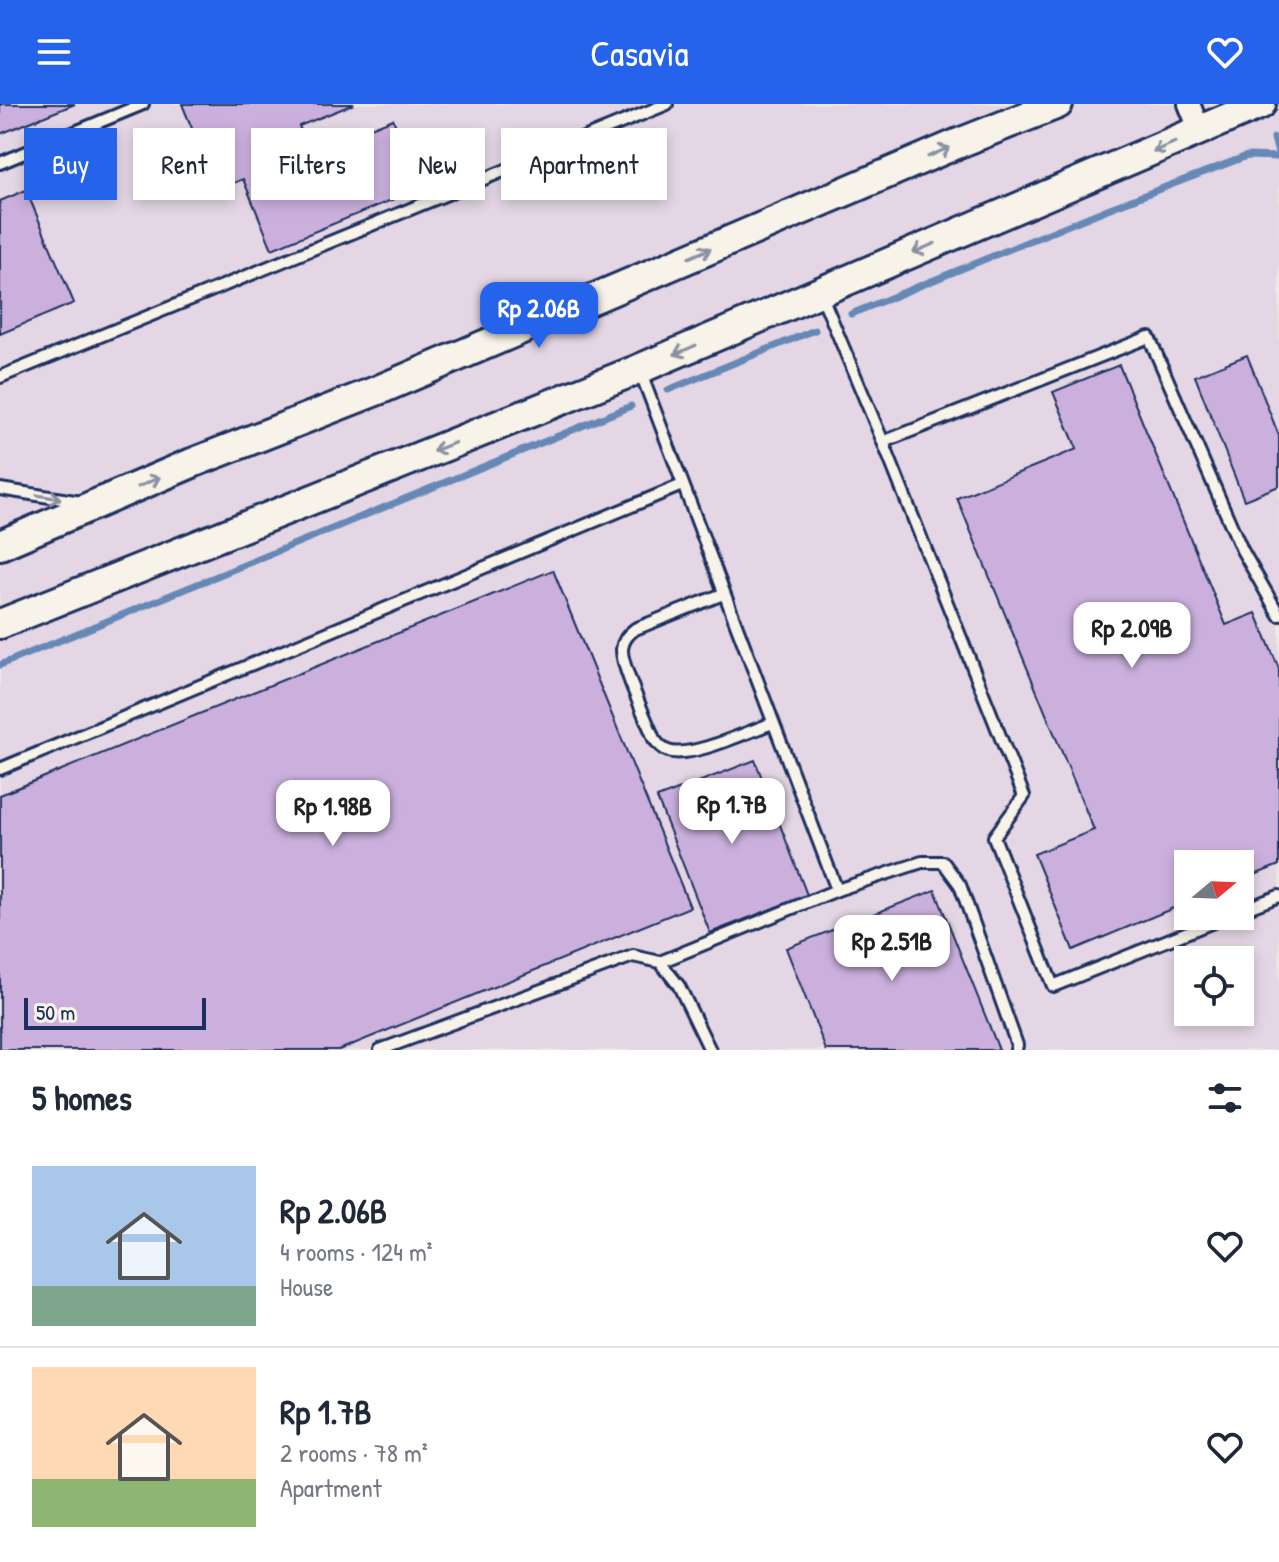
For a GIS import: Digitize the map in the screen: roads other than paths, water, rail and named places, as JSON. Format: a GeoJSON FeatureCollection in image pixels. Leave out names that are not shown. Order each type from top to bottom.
{"type":"FeatureCollection","features":[{"type":"Feature","properties":{"kind":"street"},"geometry":{"type":"LineString","coordinates":[[0,545],[192,463],[381,389],[959,143],[1058,104]]}},
{"type":"Feature","properties":{"kind":"street"},"geometry":{"type":"LineString","coordinates":[[1189,104],[1200,131]]}},
{"type":"Feature","properties":{"kind":"street"},"geometry":{"type":"LineString","coordinates":[[0,624],[639,369],[1261,104]]}},
{"type":"Feature","properties":{"kind":"lane"},"geometry":{"type":"LineString","coordinates":[[0,163],[143,104]]}},
{"type":"Feature","properties":{"kind":"lane"},"geometry":{"type":"LineString","coordinates":[[0,377],[667,104]]}},
{"type":"Feature","properties":{"kind":"lane"},"geometry":{"type":"LineString","coordinates":[[820,292],[1024,796],[994,837],[1053,986],[1193,930]]}},
{"type":"Feature","properties":{"kind":"lane"},"geometry":{"type":"LineString","coordinates":[[883,442],[1149,337],[1242,550],[1279,615]]}},
{"type":"Feature","properties":{"kind":"lane"},"geometry":{"type":"LineString","coordinates":[[639,369],[837,890]]}},
{"type":"Feature","properties":{"kind":"lane"},"geometry":{"type":"LineString","coordinates":[[0,769],[682,485]]}},
{"type":"Feature","properties":{"kind":"lane"},"geometry":{"type":"LineString","coordinates":[[0,489],[99,504]]}},
{"type":"Feature","properties":{"kind":"lane"},"geometry":{"type":"LineString","coordinates":[[723,594],[627,635],[622,650],[626,667],[654,739],[669,752],[691,751],[773,723]]}},
{"type":"Feature","properties":{"kind":"lane"},"geometry":{"type":"LineString","coordinates":[[380,1050],[633,956],[660,962],[837,890],[922,862],[943,862],[960,885],[1017,1045],[1016,1050]]}},
{"type":"Feature","properties":{"kind":"lane"},"geometry":{"type":"LineString","coordinates":[[1254,906],[1279,896]]}},
{"type":"Feature","properties":{"kind":"lane"},"geometry":{"type":"LineString","coordinates":[[660,962],[679,986],[710,1050]]}},
{"type":"Feature","properties":{"kind":"waterway"},"geometry":{"type":"LineString","coordinates":[[1274,138],[1279,157]]}},
{"type":"Feature","properties":{"kind":"waterway"},"geometry":{"type":"LineString","coordinates":[[851,314],[1110,208],[1247,156],[1279,157]]}},
{"type":"Feature","properties":{"kind":"waterway"},"geometry":{"type":"LineString","coordinates":[[668,390],[815,330]]}},
{"type":"Feature","properties":{"kind":"waterway"},"geometry":{"type":"LineString","coordinates":[[0,665],[631,406]]}}]}
